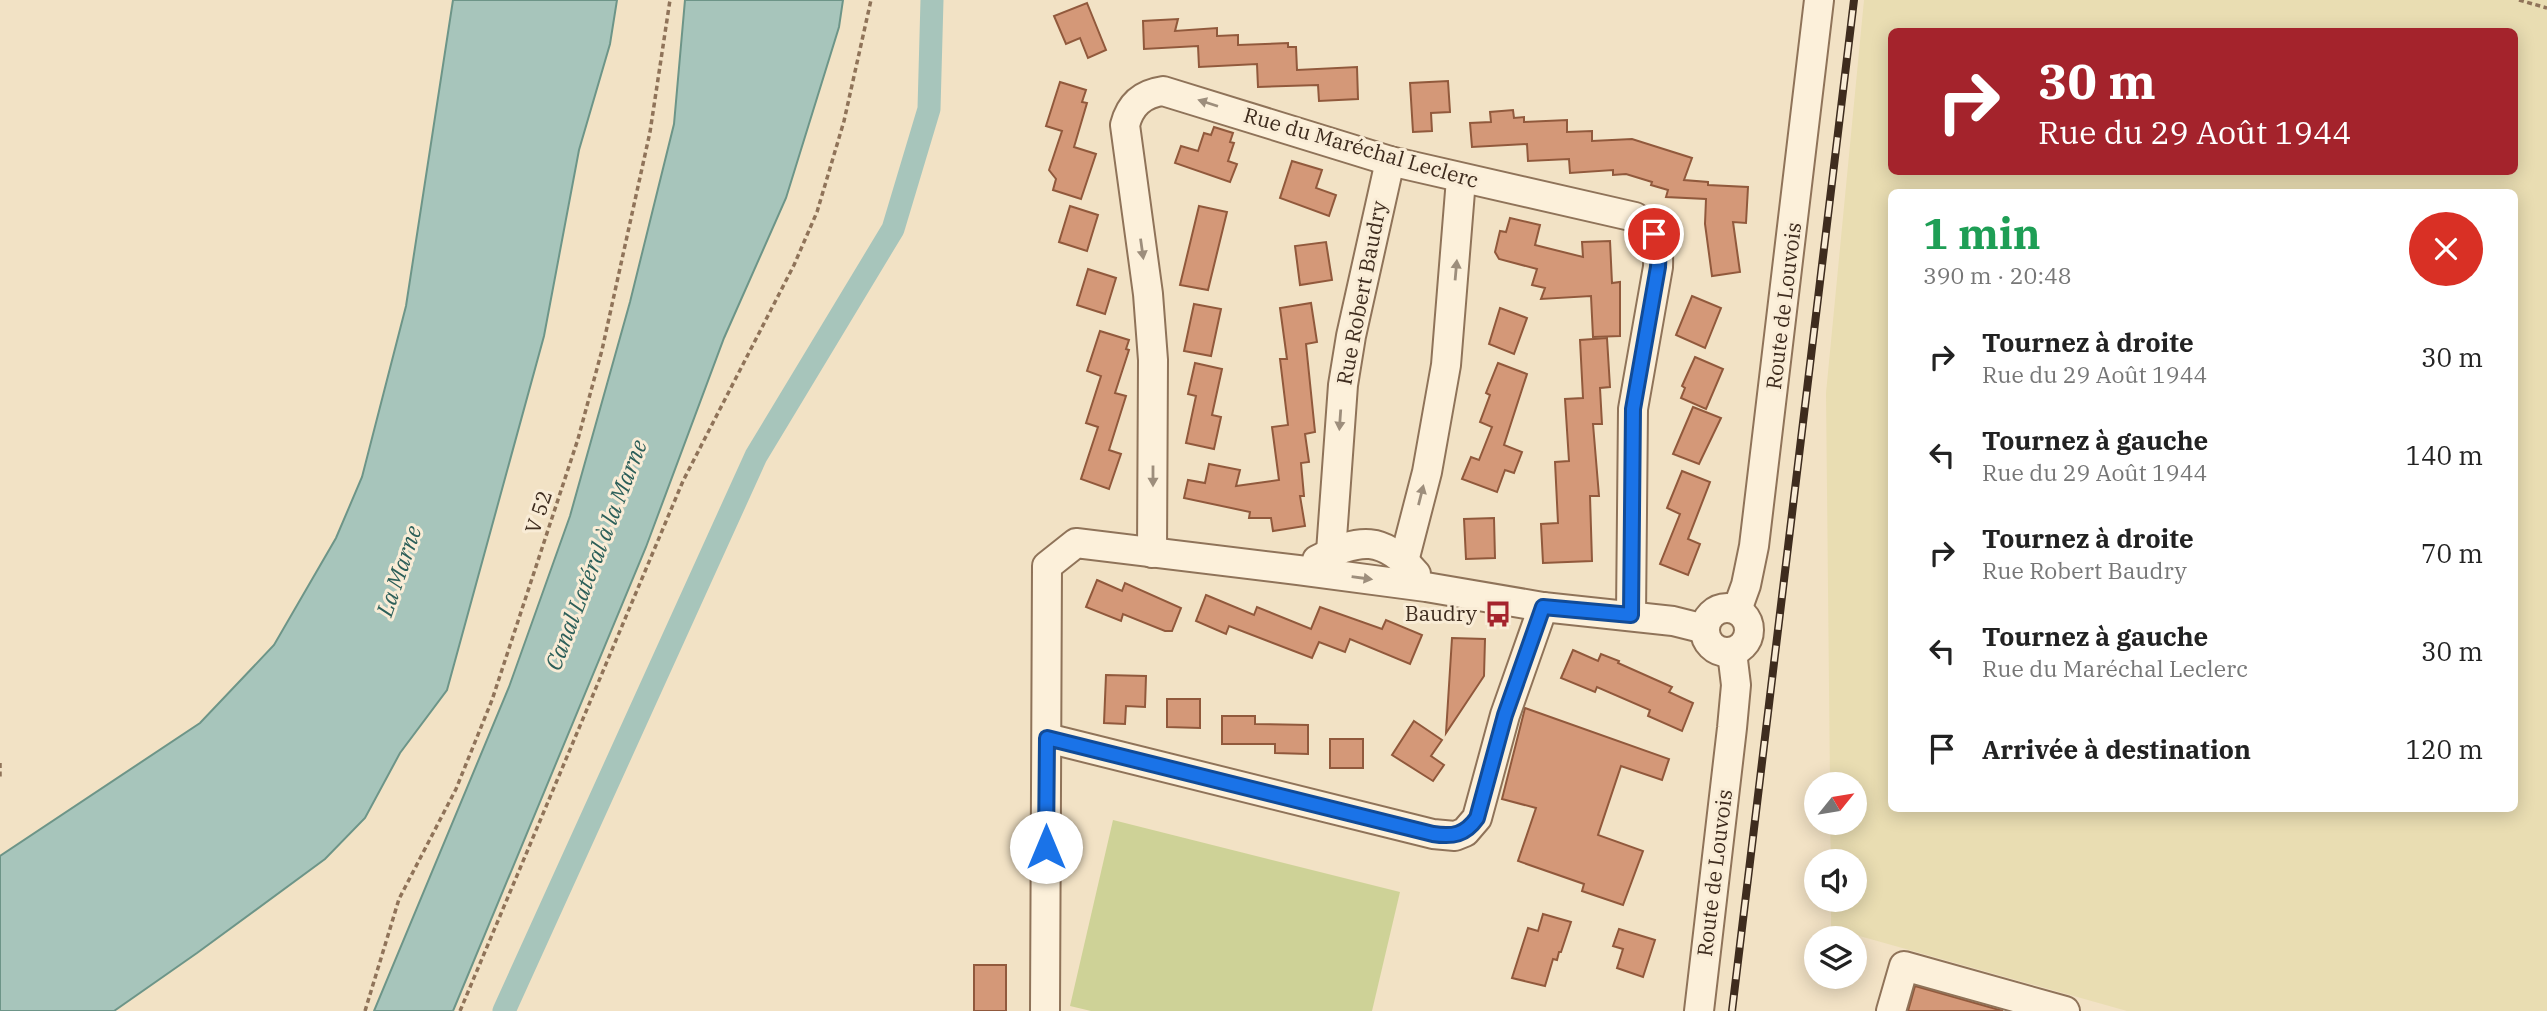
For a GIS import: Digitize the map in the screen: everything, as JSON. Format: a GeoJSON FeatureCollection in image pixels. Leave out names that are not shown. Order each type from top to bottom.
{"type":"FeatureCollection","features":[{"type":"Feature","properties":{"kind":"street","name":"Route de Louvois"},"geometry":{"type":"LineString","coordinates":[[1737,610],[1746,585],[1754,546],[1819,0]]}},
{"type":"Feature","properties":{"kind":"street","name":"Rue du Maréchal Leclerc"},"geometry":{"type":"LineString","coordinates":[[1152,553],[1153,360],[1148,294],[1125,125],[1128,113],[1139,100],[1150,93],[1172,93],[1390,161],[1635,217],[1654,234],[1659,246],[1658,267],[1633,409],[1631,615]]}},
{"type":"Feature","properties":{"kind":"street","name":"Rue Robert Baudry"},"geometry":{"type":"LineString","coordinates":[[1331,552],[1343,385],[1351,335],[1390,161]]}},
{"type":"Feature","properties":{"kind":"street"},"geometry":{"type":"LineString","coordinates":[[1404,561],[1441,405],[1452,318],[1461,179]]}},
{"type":"Feature","properties":{"kind":"street"},"geometry":{"type":"LineString","coordinates":[[1045,1011],[1047,566],[1076,543],[1426,587],[1543,607],[1631,615],[1705,629]]}},
{"type":"Feature","properties":{"kind":"street"},"geometry":{"type":"LineString","coordinates":[[1298,570],[1354,543],[1378,546],[1391,551],[1404,561],[1426,587]]}},
{"type":"Feature","properties":{"kind":"street"},"geometry":{"type":"LineString","coordinates":[[1047,738],[1433,834],[1455,836],[1465,832],[1477,818],[1505,715],[1543,607]]}},
{"type":"Feature","properties":{"kind":"street"},"geometry":{"type":"LineString","coordinates":[[1723,608],[1737,610],[1747,619],[1749,633],[1744,645],[1732,652],[1718,651],[1705,636],[1710,615],[1723,608]]}},
{"type":"Feature","properties":{"kind":"street","name":"Route de Louvois"},"geometry":{"type":"LineString","coordinates":[[1699,1011],[1736,685],[1732,652]]}},
{"type":"Feature","properties":{"kind":"street"},"geometry":{"type":"LineString","coordinates":[[1891,1011],[1904,966],[2065,1011]]}},
{"type":"Feature","properties":{"kind":"path","name":"V 52"},"geometry":{"type":"LineString","coordinates":[[365,1011],[399,899],[456,789],[492,700],[578,439],[602,350],[650,132],[670,0]]}},
{"type":"Feature","properties":{"kind":"path"},"geometry":{"type":"LineString","coordinates":[[460,1011],[683,481],[794,265],[817,212],[844,121],[871,0]]}},
{"type":"Feature","properties":{"kind":"path"},"geometry":{"type":"LineString","coordinates":[[2519,0],[2547,8]]}},
{"type":"Feature","properties":{"kind":"path"},"geometry":{"type":"LineString","coordinates":[[0,763],[0,780]]}},
{"type":"Feature","properties":{"kind":"shaded area"},"geometry":{"type":"Polygon","coordinates":[[[1864,0],[2547,0],[2547,1011],[2127,1011],[1867,938],[1867,926],[1831,926],[1831,912],[1867,912],[1867,849],[1831,849],[1830,835],[1867,835],[1867,772],[1830,772],[1826,393],[1864,0]]]}},
{"type":"Feature","properties":{"kind":"green space"},"geometry":{"type":"Polygon","coordinates":[[[1113,820],[1400,892],[1372,1011],[1091,1011],[1070,1006],[1113,820]]]}},
{"type":"Feature","properties":{"kind":"water","name":"La Marne"},"geometry":{"type":"Polygon","coordinates":[[[453,0],[617,0],[610,44],[579,150],[544,336],[447,690],[400,753],[365,818],[325,859],[197,953],[114,1011],[0,1011],[0,856],[200,723],[274,645],[336,538],[362,477],[406,306],[453,0]]]}},
{"type":"Feature","properties":{"kind":"water","name":"Canal Latéral à la Marne"},"geometry":{"type":"Polygon","coordinates":[[[685,0],[843,0],[839,27],[786,198],[724,338],[646,547],[453,1011],[374,1011],[509,687],[570,516],[630,302],[674,124],[685,0]]]}},
{"type":"Feature","properties":{"kind":"building"},"geometry":{"type":"Polygon","coordinates":[[[1087,3],[1106,50],[1088,58],[1080,38],[1066,44],[1054,16],[1087,3]]]}},
{"type":"Feature","properties":{"kind":"building"},"geometry":{"type":"Polygon","coordinates":[[[1178,19],[1175,31],[1217,28],[1217,36],[1238,35],[1238,45],[1288,43],[1288,47],[1296,47],[1297,70],[1357,67],[1358,99],[1319,101],[1318,85],[1258,87],[1257,64],[1199,67],[1198,46],[1144,49],[1143,21],[1178,19]]]}},
{"type":"Feature","properties":{"kind":"building"},"geometry":{"type":"Polygon","coordinates":[[[1448,81],[1450,112],[1431,113],[1432,131],[1413,132],[1410,83],[1448,81]]]}},
{"type":"Feature","properties":{"kind":"building"},"geometry":{"type":"Polygon","coordinates":[[[1060,82],[1086,90],[1082,102],[1087,103],[1074,147],[1096,154],[1081,199],[1053,190],[1056,179],[1049,170],[1062,131],[1046,126],[1060,82]]]}},
{"type":"Feature","properties":{"kind":"building"},"geometry":{"type":"Polygon","coordinates":[[[1513,110],[1514,118],[1524,117],[1524,122],[1567,120],[1567,132],[1592,131],[1592,141],[1632,139],[1692,158],[1684,180],[1708,182],[1708,185],[1748,187],[1746,223],[1733,222],[1740,272],[1712,276],[1705,224],[1706,199],[1666,197],[1668,190],[1626,174],[1613,175],[1613,170],[1570,173],[1569,159],[1528,161],[1527,144],[1472,147],[1470,123],[1491,122],[1490,112],[1513,110]]]}},
{"type":"Feature","properties":{"kind":"building"},"geometry":{"type":"Polygon","coordinates":[[[1214,127],[1233,133],[1230,142],[1234,143],[1228,161],[1237,164],[1230,182],[1175,163],[1181,146],[1198,151],[1204,133],[1211,135],[1214,127]]]}},
{"type":"Feature","properties":{"kind":"building"},"geometry":{"type":"Polygon","coordinates":[[[1292,161],[1322,170],[1316,188],[1336,195],[1329,216],[1280,198],[1292,161]]]}},
{"type":"Feature","properties":{"kind":"building"},"geometry":{"type":"Polygon","coordinates":[[[1070,206],[1098,215],[1087,251],[1059,242],[1070,206]]]}},
{"type":"Feature","properties":{"kind":"building"},"geometry":{"type":"Polygon","coordinates":[[[1199,206],[1227,212],[1208,290],[1180,285],[1199,206]]]}},
{"type":"Feature","properties":{"kind":"building"},"geometry":{"type":"Polygon","coordinates":[[[1510,218],[1540,225],[1535,245],[1583,257],[1582,242],[1610,241],[1612,283],[1620,282],[1620,336],[1593,337],[1591,296],[1541,299],[1545,288],[1532,285],[1537,269],[1499,259],[1495,252],[1500,231],[1506,232],[1510,218]]]}},
{"type":"Feature","properties":{"kind":"building"},"geometry":{"type":"Polygon","coordinates":[[[1326,242],[1332,280],[1300,285],[1295,246],[1326,242]]]}},
{"type":"Feature","properties":{"kind":"building"},"geometry":{"type":"Polygon","coordinates":[[[1088,269],[1116,278],[1105,314],[1077,305],[1088,269]]]}},
{"type":"Feature","properties":{"kind":"building"},"geometry":{"type":"Polygon","coordinates":[[[1692,296],[1721,308],[1705,348],[1676,335],[1692,296]]]}},
{"type":"Feature","properties":{"kind":"building"},"geometry":{"type":"Polygon","coordinates":[[[1311,303],[1317,342],[1306,344],[1315,432],[1305,434],[1309,462],[1301,463],[1304,496],[1300,496],[1305,526],[1273,531],[1271,518],[1249,518],[1250,512],[1184,498],[1188,480],[1205,483],[1209,464],[1240,470],[1236,486],[1279,480],[1272,427],[1288,425],[1280,359],[1287,359],[1280,308],[1311,303]]]}},
{"type":"Feature","properties":{"kind":"building"},"geometry":{"type":"Polygon","coordinates":[[[1194,304],[1221,309],[1211,356],[1184,351],[1194,304]]]}},
{"type":"Feature","properties":{"kind":"building"},"geometry":{"type":"Polygon","coordinates":[[[1500,308],[1527,318],[1514,354],[1489,344],[1500,308]]]}},
{"type":"Feature","properties":{"kind":"building"},"geometry":{"type":"Polygon","coordinates":[[[1100,331],[1129,340],[1126,349],[1129,350],[1115,393],[1126,396],[1109,450],[1121,454],[1109,489],[1081,479],[1098,427],[1086,423],[1101,376],[1087,371],[1100,331]]]}},
{"type":"Feature","properties":{"kind":"building"},"geometry":{"type":"Polygon","coordinates":[[[1607,338],[1610,387],[1600,388],[1602,424],[1593,424],[1599,496],[1590,496],[1592,561],[1543,563],[1541,524],[1558,523],[1555,462],[1569,461],[1565,399],[1583,398],[1580,340],[1607,338]]]}},
{"type":"Feature","properties":{"kind":"building"},"geometry":{"type":"Polygon","coordinates":[[[1695,357],[1723,369],[1706,409],[1681,398],[1685,388],[1682,386],[1695,357]]]}},
{"type":"Feature","properties":{"kind":"building"},"geometry":{"type":"Polygon","coordinates":[[[1195,363],[1222,369],[1212,415],[1221,417],[1214,449],[1186,443],[1196,396],[1188,394],[1195,363]]]}},
{"type":"Feature","properties":{"kind":"building"},"geometry":{"type":"Polygon","coordinates":[[[1498,363],[1527,374],[1504,445],[1522,452],[1514,473],[1505,470],[1497,492],[1462,479],[1471,457],[1479,460],[1492,427],[1480,422],[1490,395],[1486,393],[1498,363]]]}},
{"type":"Feature","properties":{"kind":"building"},"geometry":{"type":"Polygon","coordinates":[[[1693,407],[1721,418],[1699,464],[1673,454],[1693,407]]]}},
{"type":"Feature","properties":{"kind":"building"},"geometry":{"type":"Polygon","coordinates":[[[1682,471],[1710,482],[1688,539],[1700,544],[1688,575],[1660,564],[1680,514],[1667,508],[1682,471]]]}},
{"type":"Feature","properties":{"kind":"building"},"geometry":{"type":"Polygon","coordinates":[[[1494,518],[1495,558],[1466,559],[1464,519],[1494,518]]]}},
{"type":"Feature","properties":{"kind":"building"},"geometry":{"type":"Polygon","coordinates":[[[1097,580],[1122,591],[1125,583],[1181,608],[1172,631],[1165,631],[1123,614],[1121,621],[1086,607],[1097,580]]]}},
{"type":"Feature","properties":{"kind":"building"},"geometry":{"type":"Polygon","coordinates":[[[1206,595],[1254,615],[1257,607],[1311,629],[1320,607],[1382,629],[1386,620],[1422,635],[1410,664],[1350,639],[1345,652],[1319,642],[1312,658],[1229,626],[1226,634],[1196,621],[1206,595]]]}},
{"type":"Feature","properties":{"kind":"building"},"geometry":{"type":"Polygon","coordinates":[[[1452,638],[1485,639],[1484,676],[1446,733],[1452,638]]]}},
{"type":"Feature","properties":{"kind":"building"},"geometry":{"type":"Polygon","coordinates":[[[1573,650],[1598,661],[1601,654],[1672,687],[1669,692],[1693,703],[1682,731],[1648,716],[1650,710],[1597,687],[1595,692],[1561,678],[1573,650]]]}},
{"type":"Feature","properties":{"kind":"building"},"geometry":{"type":"Polygon","coordinates":[[[1106,675],[1146,676],[1145,707],[1126,706],[1125,724],[1104,723],[1106,675]]]}},
{"type":"Feature","properties":{"kind":"building"},"geometry":{"type":"Polygon","coordinates":[[[1167,699],[1200,699],[1200,728],[1167,727],[1167,699]]]}},
{"type":"Feature","properties":{"kind":"building"},"geometry":{"type":"Polygon","coordinates":[[[1525,708],[1669,759],[1662,780],[1621,766],[1598,835],[1643,851],[1623,905],[1582,891],[1584,884],[1518,861],[1536,808],[1502,799],[1525,708]]]}},
{"type":"Feature","properties":{"kind":"building"},"geometry":{"type":"Polygon","coordinates":[[[1222,716],[1255,716],[1255,724],[1308,725],[1308,754],[1275,753],[1275,744],[1222,744],[1222,716]]]}},
{"type":"Feature","properties":{"kind":"building"},"geometry":{"type":"Polygon","coordinates":[[[1414,721],[1442,740],[1431,756],[1444,765],[1433,781],[1392,755],[1414,721]]]}},
{"type":"Feature","properties":{"kind":"building"},"geometry":{"type":"Polygon","coordinates":[[[1330,739],[1363,739],[1363,768],[1330,768],[1330,739]]]}},
{"type":"Feature","properties":{"kind":"building"},"geometry":{"type":"Polygon","coordinates":[[[1543,914],[1571,922],[1561,952],[1557,960],[1553,959],[1545,986],[1512,978],[1528,928],[1538,931],[1543,914]]]}},
{"type":"Feature","properties":{"kind":"building"},"geometry":{"type":"Polygon","coordinates":[[[1619,929],[1655,940],[1643,977],[1617,968],[1623,949],[1613,946],[1619,929]]]}},
{"type":"Feature","properties":{"kind":"building"},"geometry":{"type":"Polygon","coordinates":[[[974,965],[1006,965],[1006,1011],[974,1011],[974,965]]]}},
{"type":"Feature","properties":{"kind":"building"},"geometry":{"type":"Polygon","coordinates":[[[1915,986],[2003,1011],[1908,1011],[1915,986]]]}},
{"type":"Feature","properties":{"kind":"waterway"},"geometry":{"type":"LineString","coordinates":[[504,1011],[756,456],[893,229],[929,109],[932,0]]}},
{"type":"Feature","properties":{"kind":"railway"},"geometry":{"type":"LineString","coordinates":[[1732,1011],[1854,0]]}},
{"type":"Feature","properties":{"kind":"place","name":"Baudry"},"geometry":{"type":"Point","coordinates":[1498,614]}},
{"type":"Feature","properties":{"kind":"route"},"geometry":{"type":"LineString","coordinates":[[1046,847],[1047,738],[1433,834],[1455,836],[1472,825],[1477,818],[1488,783],[1505,715],[1543,607],[1631,615],[1633,409],[1658,267],[1659,246],[1654,234]]}}]}
